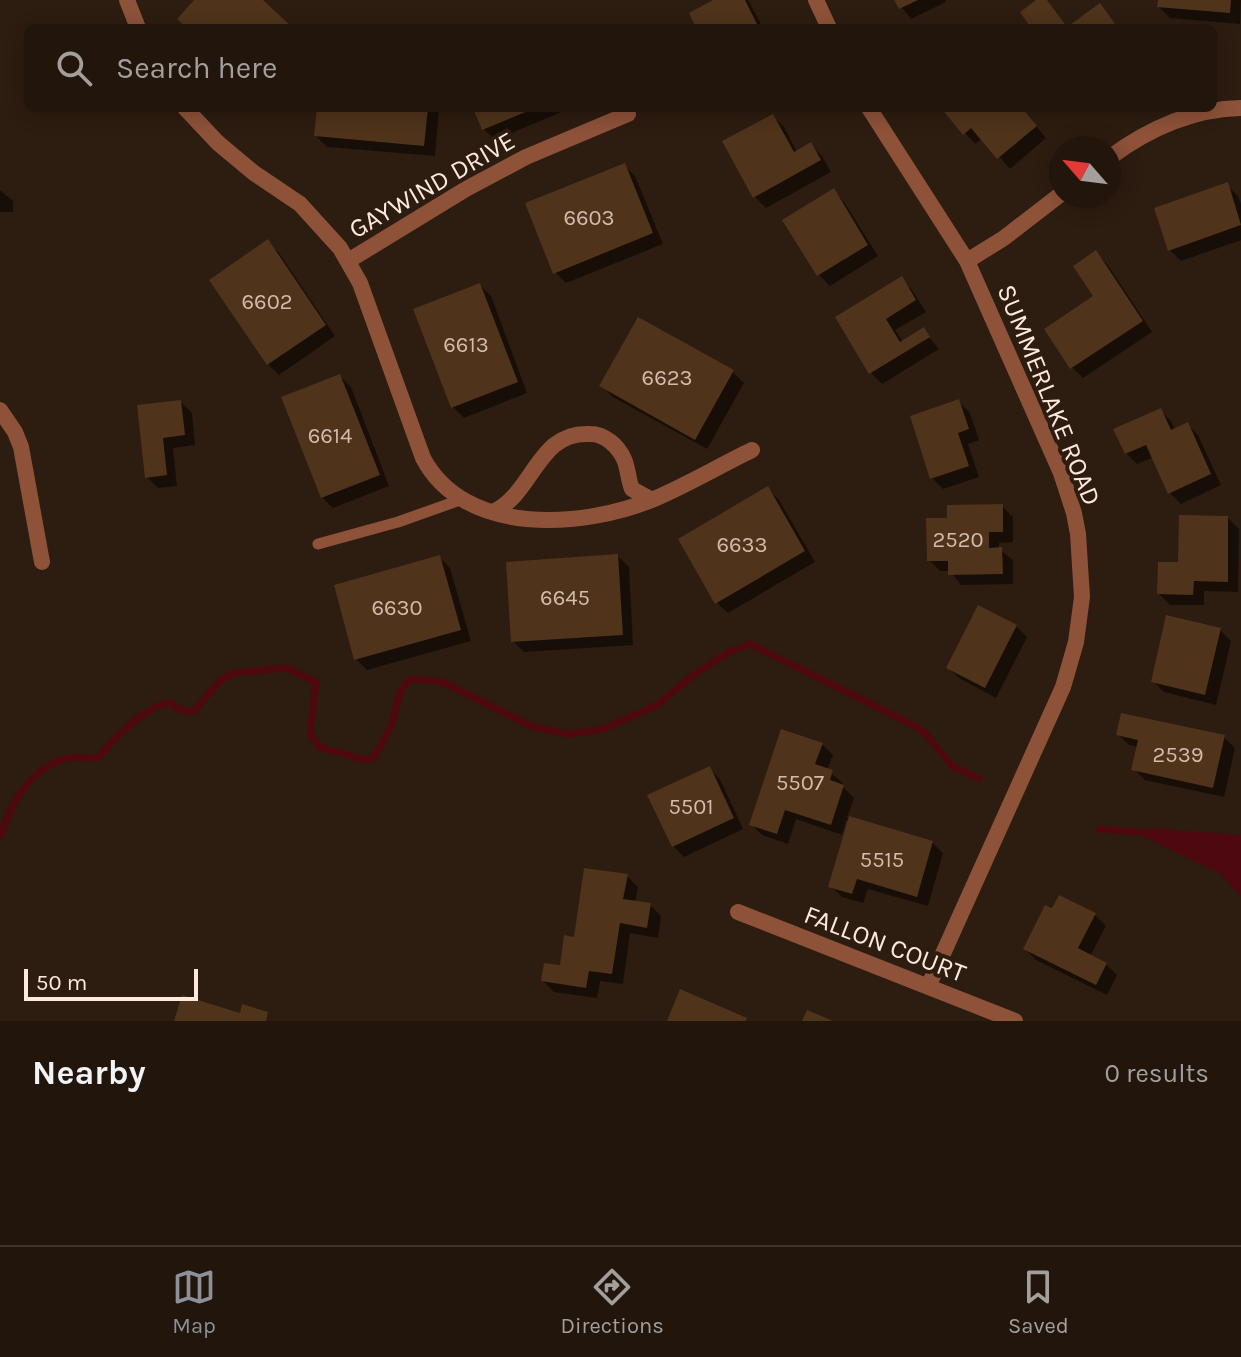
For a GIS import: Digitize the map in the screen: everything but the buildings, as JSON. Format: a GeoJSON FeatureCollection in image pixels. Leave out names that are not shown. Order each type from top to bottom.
{"type":"FeatureCollection","features":[{"type":"Feature","properties":{"kind":"street"},"geometry":{"type":"LineString","coordinates":[[127,0],[136,24]]}},
{"type":"Feature","properties":{"kind":"street"},"geometry":{"type":"LineString","coordinates":[[816,0],[827,24]]}},
{"type":"Feature","properties":{"kind":"street"},"geometry":{"type":"LineString","coordinates":[[1217,110],[1241,108]]}},
{"type":"Feature","properties":{"kind":"street","name":"GAYWIND DRIVE"},"geometry":{"type":"LineString","coordinates":[[189,112],[218,143],[254,173],[300,204],[328,232],[360,283],[423,458],[430,471],[460,500],[525,520],[576,518],[652,500],[752,450]]}},
{"type":"Feature","properties":{"kind":"street","name":"SUMMERLAKE ROAD"},"geometry":{"type":"LineString","coordinates":[[872,112],[967,261],[1061,473],[1078,534],[1082,597],[1076,642],[1056,705],[928,987]]}},
{"type":"Feature","properties":{"kind":"street"},"geometry":{"type":"LineString","coordinates":[[1121,151],[1166,123],[1205,112]]}},
{"type":"Feature","properties":{"kind":"street","name":"GAYWIND DRIVE"},"geometry":{"type":"LineString","coordinates":[[348,261],[478,182],[526,157],[628,114]]}},
{"type":"Feature","properties":{"kind":"street"},"geometry":{"type":"LineString","coordinates":[[967,261],[1004,238],[1049,203]]}},
{"type":"Feature","properties":{"kind":"street"},"geometry":{"type":"LineString","coordinates":[[0,410],[21,447],[42,562]]}},
{"type":"Feature","properties":{"kind":"street"},"geometry":{"type":"LineString","coordinates":[[493,512],[517,494],[555,443],[572,434],[595,434],[613,444],[624,459],[632,489],[652,500]]}},
{"type":"Feature","properties":{"kind":"street","name":"FALLON COURT"},"geometry":{"type":"LineString","coordinates":[[738,912],[1015,1021]]}},
{"type":"Feature","properties":{"kind":"lane"},"geometry":{"type":"LineString","coordinates":[[318,544],[398,522],[460,500]]}},
{"type":"Feature","properties":{"kind":"shaded area"},"geometry":{"type":"Polygon","coordinates":[[[1149,828],[1241,835],[1241,897],[1221,874],[1144,837],[1143,831],[1149,828]]]}},
{"type":"Feature","properties":{"kind":"waterway"},"geometry":{"type":"LineString","coordinates":[[0,836],[9,812],[22,791],[49,766],[69,758],[98,758],[131,724],[162,705],[171,703],[178,709],[193,712],[220,681],[234,673],[287,668],[316,682],[310,733],[319,747],[366,760],[373,758],[384,740],[400,694],[411,679],[443,682],[533,727],[569,734],[606,728],[657,705],[692,676],[729,652],[750,644],[911,724],[925,733],[952,766],[979,779]]}},
{"type":"Feature","properties":{"kind":"waterway"},"geometry":{"type":"LineString","coordinates":[[1100,829],[1149,833]]}}]}
